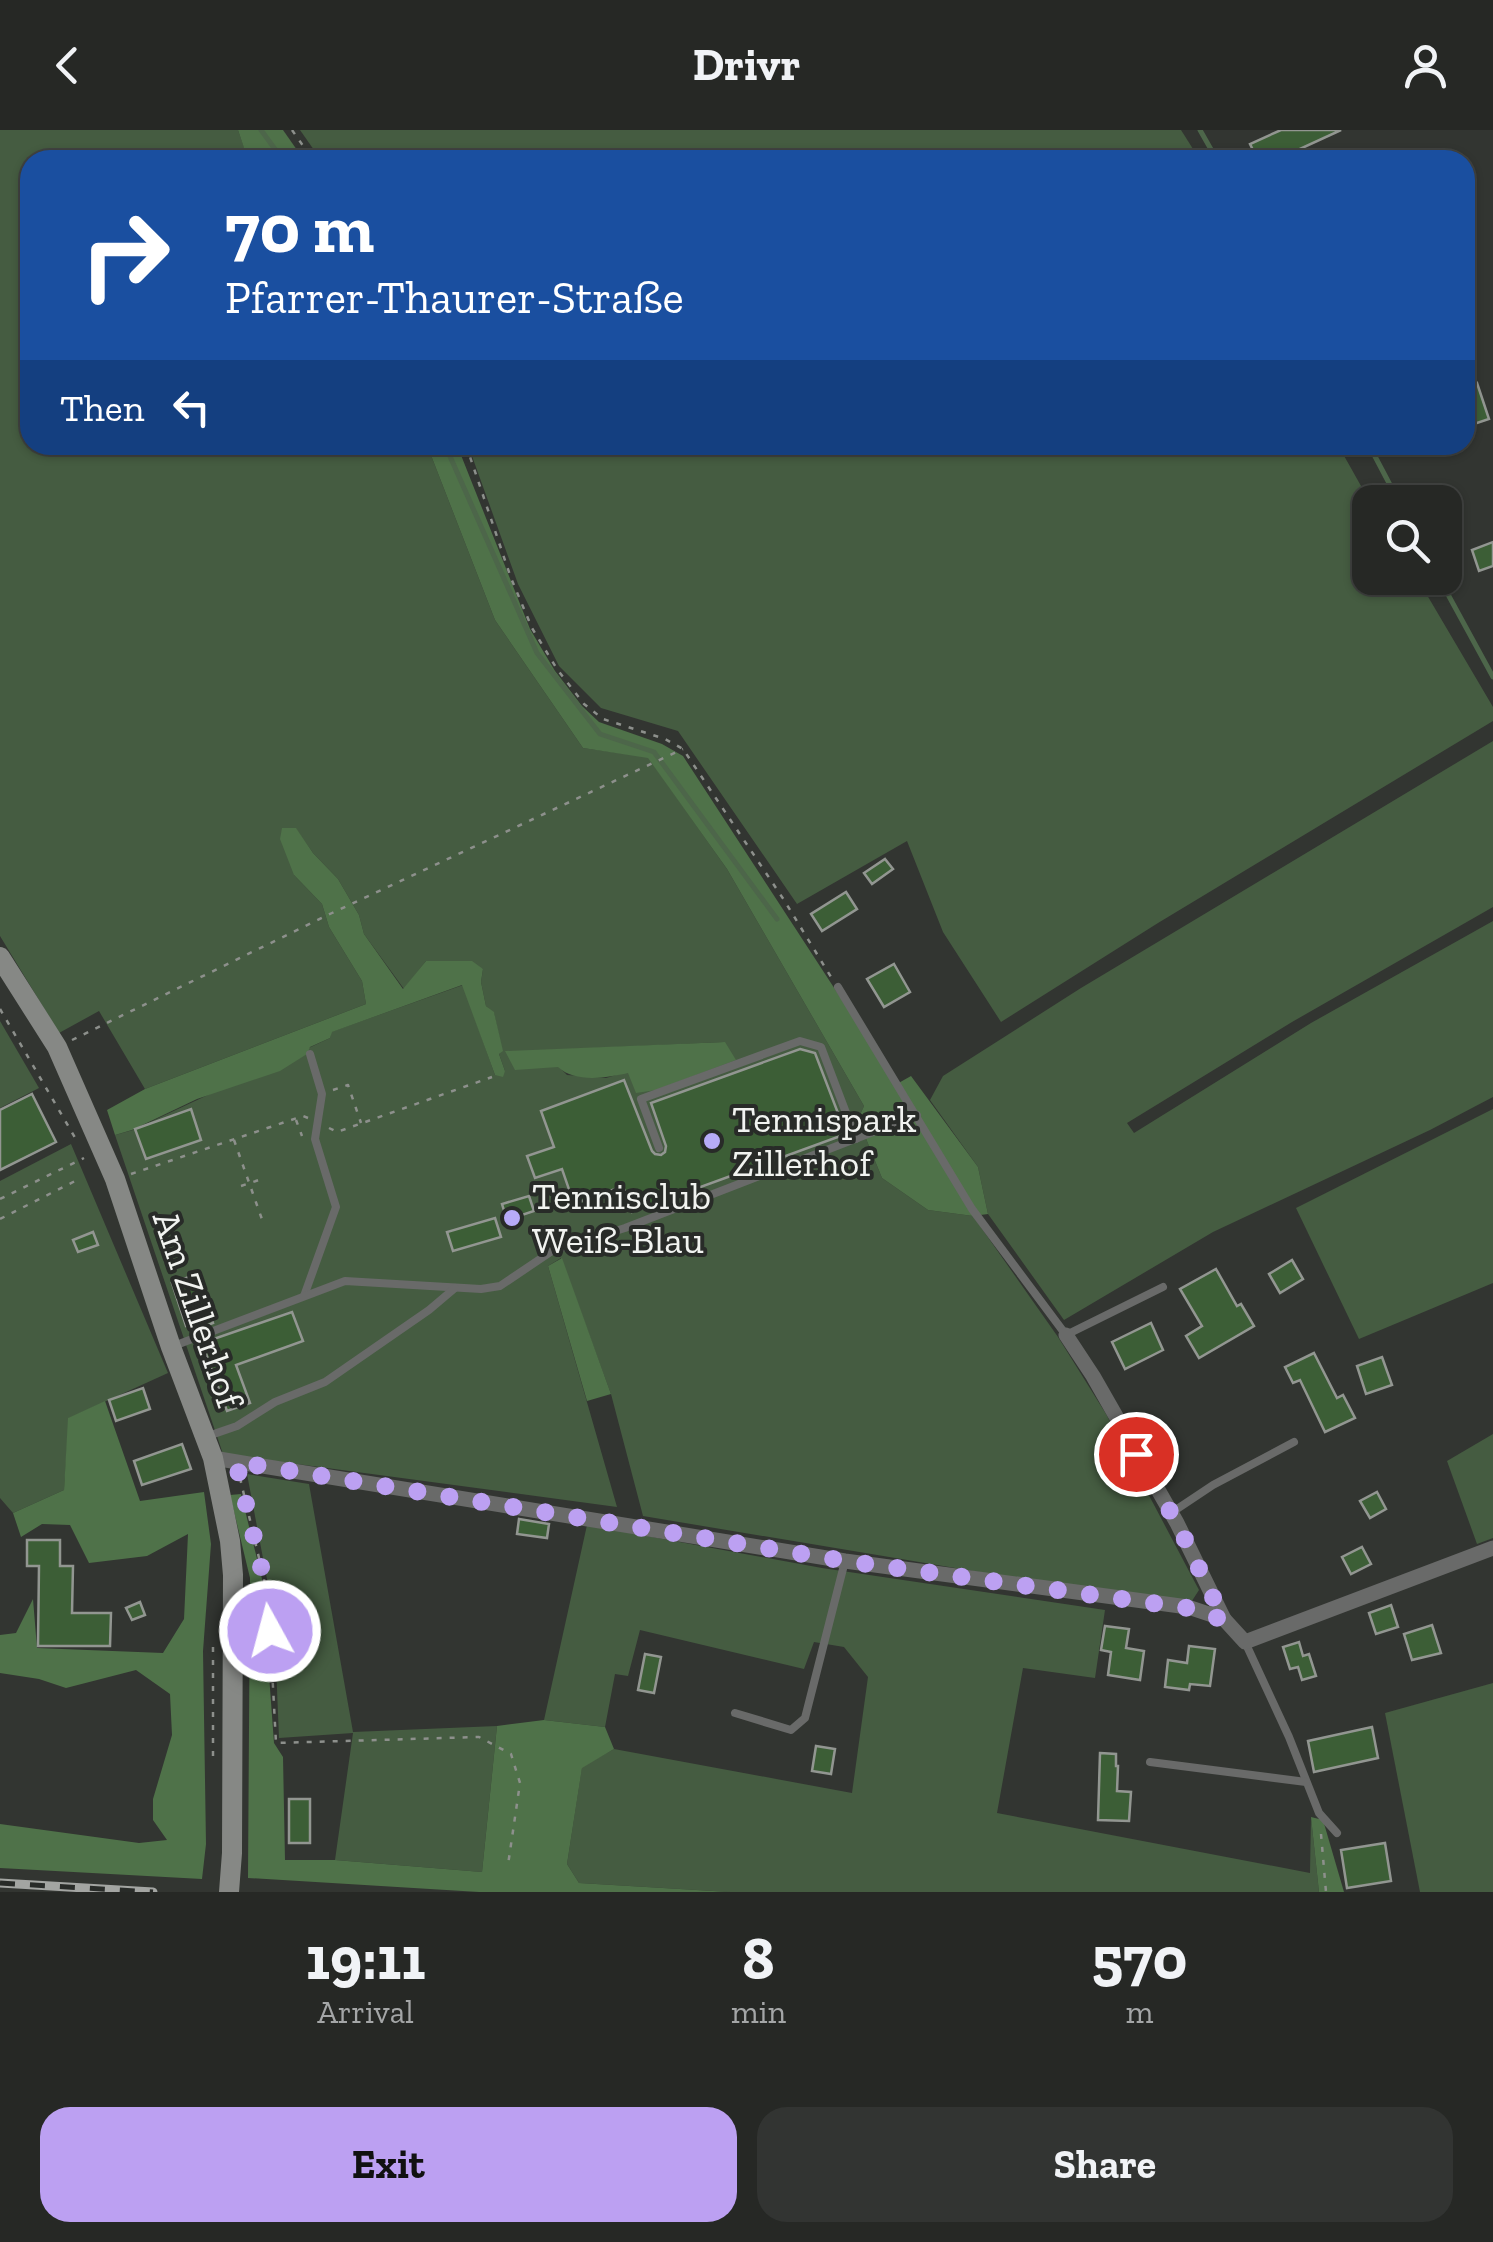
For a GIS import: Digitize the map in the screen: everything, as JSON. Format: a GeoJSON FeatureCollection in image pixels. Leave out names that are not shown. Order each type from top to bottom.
{"type":"FeatureCollection","features":[{"type":"Feature","properties":{"kind":"street","name":"Am Zillerhof"},"geometry":{"type":"LineString","coordinates":[[0,956],[56,1048],[110,1164],[213,1458],[233,1576],[229,1892]]}},
{"type":"Feature","properties":{"kind":"street"},"geometry":{"type":"LineString","coordinates":[[1066,1335],[1171,1513],[1224,1620],[1245,1642],[1493,1548]]}},
{"type":"Feature","properties":{"kind":"street"},"geometry":{"type":"LineString","coordinates":[[213,1458],[846,1561],[1188,1608],[1224,1620]]}},
{"type":"Feature","properties":{"kind":"lane"},"geometry":{"type":"LineString","coordinates":[[838,987],[972,1209],[1066,1335],[1163,1287]]}},
{"type":"Feature","properties":{"kind":"lane"},"geometry":{"type":"LineString","coordinates":[[659,1148],[641,1099],[800,1041],[821,1047],[856,1139]]}},
{"type":"Feature","properties":{"kind":"lane"},"geometry":{"type":"LineString","coordinates":[[304,1296],[336,1207],[315,1140],[322,1094],[310,1054]]}},
{"type":"Feature","properties":{"kind":"lane"},"geometry":{"type":"LineString","coordinates":[[172,1347],[345,1281],[481,1290],[500,1286],[552,1252],[917,1116]]}},
{"type":"Feature","properties":{"kind":"lane"},"geometry":{"type":"LineString","coordinates":[[205,1437],[238,1426],[275,1402],[325,1382],[430,1310],[455,1288]]}},
{"type":"Feature","properties":{"kind":"lane"},"geometry":{"type":"LineString","coordinates":[[1171,1513],[1213,1485],[1294,1442]]}},
{"type":"Feature","properties":{"kind":"lane"},"geometry":{"type":"LineString","coordinates":[[734,1714],[791,1730],[804,1718],[846,1561]]}},
{"type":"Feature","properties":{"kind":"lane"},"geometry":{"type":"LineString","coordinates":[[1245,1642],[1319,1812],[1336,1833]]}},
{"type":"Feature","properties":{"kind":"lane"},"geometry":{"type":"LineString","coordinates":[[1150,1762],[1306,1782]]}},
{"type":"Feature","properties":{"kind":"path"},"geometry":{"type":"LineString","coordinates":[[469,455],[518,594],[532,628],[557,669],[584,704],[603,719],[665,739],[683,749],[838,987]]}},
{"type":"Feature","properties":{"kind":"path"},"geometry":{"type":"LineString","coordinates":[[56,1048],[332,913],[683,749]]}},
{"type":"Feature","properties":{"kind":"path"},"geometry":{"type":"LineString","coordinates":[[0,1009],[77,1141]]}},
{"type":"Feature","properties":{"kind":"path"},"geometry":{"type":"LineString","coordinates":[[322,1094],[348,1085],[361,1123]]}},
{"type":"Feature","properties":{"kind":"path"},"geometry":{"type":"LineString","coordinates":[[234,1139],[264,1225]]}},
{"type":"Feature","properties":{"kind":"path"},"geometry":{"type":"LineString","coordinates":[[0,1199],[86,1157]]}},
{"type":"Feature","properties":{"kind":"path"},"geometry":{"type":"LineString","coordinates":[[0,1219],[79,1179]]}},
{"type":"Feature","properties":{"kind":"path"},"geometry":{"type":"LineString","coordinates":[[240,1186],[259,1180]]}},
{"type":"Feature","properties":{"kind":"path"},"geometry":{"type":"LineString","coordinates":[[236,1462],[264,1579],[276,1743],[479,1737],[511,1754],[520,1783],[508,1865]]}},
{"type":"Feature","properties":{"kind":"path"},"geometry":{"type":"LineString","coordinates":[[213,1646],[213,1760]]}},
{"type":"Feature","properties":{"kind":"path"},"geometry":{"type":"LineString","coordinates":[[1319,1812],[1326,1892]]}},
{"type":"Feature","properties":{"kind":"green space"},"geometry":{"type":"Polygon","coordinates":[[[0,130],[238,130],[245,150],[20,150],[20,455],[431,455],[495,620],[583,748],[648,757],[727,869],[864,1106],[858,1119],[882,1178],[928,1210],[973,1216],[1058,1337],[1106,1414],[1199,1590],[1188,1607],[643,1516],[611,1394],[561,1258],[548,1266],[617,1507],[223,1454],[115,1135],[330,1038],[331,1032],[463,985],[495,1075],[505,1071],[494,1013],[486,1006],[481,982],[483,969],[426,961],[404,989],[364,934],[359,915],[338,879],[296,829],[294,875],[322,904],[329,927],[362,981],[366,1004],[145,1089],[99,1011],[59,1033],[0,936],[0,130]],[[724,1042],[506,1052],[559,1067],[567,1075],[606,1078],[724,1042]]]}},
{"type":"Feature","properties":{"kind":"green space"},"geometry":{"type":"Polygon","coordinates":[[[238,130],[283,130],[297,150],[245,150],[238,130]]]}},
{"type":"Feature","properties":{"kind":"green space"},"geometry":{"type":"Polygon","coordinates":[[[300,130],[1181,130],[1194,150],[314,150],[300,130]]]}},
{"type":"Feature","properties":{"kind":"green space"},"geometry":{"type":"Polygon","coordinates":[[[431,455],[461,455],[530,629],[555,671],[599,722],[662,744],[683,756],[895,1085],[911,1076],[978,1167],[988,1214],[928,1210],[882,1178],[858,1119],[864,1106],[727,869],[648,758],[583,748],[495,620],[431,455]]]}},
{"type":"Feature","properties":{"kind":"green space"},"geometry":{"type":"Polygon","coordinates":[[[472,455],[1344,455],[1360,485],[1352,485],[1352,595],[1427,595],[1493,707],[1493,721],[1001,1022],[943,932],[907,841],[797,904],[678,731],[601,708],[559,666],[518,584],[472,455]]]}},
{"type":"Feature","properties":{"kind":"green space"},"geometry":{"type":"Polygon","coordinates":[[[1493,741],[1493,907],[1292,1022],[1127,1123],[1134,1133],[1311,1023],[1493,921],[1493,1097],[1213,1232],[1064,1320],[988,1214],[978,1167],[930,1100],[943,1076],[1081,988],[1493,741]]]}},
{"type":"Feature","properties":{"kind":"green space"},"geometry":{"type":"Polygon","coordinates":[[[282,828],[296,828],[338,879],[359,915],[364,934],[403,989],[426,961],[472,961],[483,969],[481,982],[486,1006],[494,1012],[503,1051],[499,1054],[503,1077],[495,1075],[462,985],[332,1032],[330,1038],[310,1047],[307,1054],[280,1071],[197,1099],[115,1135],[107,1110],[145,1089],[366,1004],[362,981],[329,927],[322,904],[294,875],[280,839],[282,828]]]}},
{"type":"Feature","properties":{"kind":"green space"},"geometry":{"type":"Polygon","coordinates":[[[0,1021],[39,1088],[0,1108],[0,1021]]]}},
{"type":"Feature","properties":{"kind":"green space"},"geometry":{"type":"Polygon","coordinates":[[[725,1042],[736,1060],[656,1090],[636,1093],[628,1073],[591,1078],[558,1067],[515,1070],[505,1051],[725,1042]]]}},
{"type":"Feature","properties":{"kind":"green space"},"geometry":{"type":"Polygon","coordinates":[[[1493,1109],[1493,1283],[1359,1339],[1296,1208],[1493,1109]]]}},
{"type":"Feature","properties":{"kind":"green space"},"geometry":{"type":"Polygon","coordinates":[[[71,1144],[168,1373],[69,1418],[64,1490],[13,1513],[0,1498],[0,1181],[71,1144]]]}},
{"type":"Feature","properties":{"kind":"green space"},"geometry":{"type":"Polygon","coordinates":[[[562,1258],[611,1394],[587,1401],[548,1266],[562,1258]]]}},
{"type":"Feature","properties":{"kind":"green space"},"geometry":{"type":"Polygon","coordinates":[[[105,1401],[140,1501],[204,1492],[211,1544],[203,1651],[206,1844],[202,1879],[0,1868],[0,1824],[139,1843],[167,1840],[153,1820],[153,1799],[172,1735],[170,1694],[136,1670],[66,1688],[0,1673],[0,1635],[16,1633],[33,1599],[37,1648],[163,1653],[184,1619],[188,1534],[147,1556],[89,1563],[70,1525],[42,1524],[21,1537],[13,1513],[64,1490],[68,1418],[105,1401]]]}},
{"type":"Feature","properties":{"kind":"green space"},"geometry":{"type":"Polygon","coordinates":[[[1493,1434],[1493,1538],[1477,1544],[1447,1461],[1493,1434]]]}},
{"type":"Feature","properties":{"kind":"green space"},"geometry":{"type":"Polygon","coordinates":[[[247,1474],[309,1484],[353,1732],[497,1726],[482,1872],[335,1860],[353,1733],[279,1738],[274,1616],[247,1474]]]}},
{"type":"Feature","properties":{"kind":"green space"},"geometry":{"type":"Polygon","coordinates":[[[241,1494],[262,1579],[274,1743],[283,1757],[285,1860],[335,1860],[482,1872],[497,1726],[544,1720],[605,1727],[614,1749],[582,1768],[567,1864],[579,1883],[730,1892],[479,1892],[248,1878],[250,1578],[230,1495],[241,1494]]]}},
{"type":"Feature","properties":{"kind":"green space"},"geometry":{"type":"Polygon","coordinates":[[[587,1525],[822,1568],[1105,1610],[1095,1678],[1023,1668],[997,1813],[1310,1873],[1311,1817],[1319,1892],[730,1892],[579,1883],[567,1864],[582,1767],[614,1749],[852,1793],[868,1677],[844,1647],[814,1642],[804,1669],[640,1630],[628,1676],[615,1674],[605,1727],[544,1720],[587,1525]]]}},
{"type":"Feature","properties":{"kind":"green space"},"geometry":{"type":"Polygon","coordinates":[[[1493,1683],[1493,1892],[1420,1892],[1385,1713],[1493,1683]]]}},
{"type":"Feature","properties":{"kind":"green space"},"geometry":{"type":"Polygon","coordinates":[[[1311,1817],[1323,1820],[1344,1892],[1319,1892],[1311,1817]]]}},
{"type":"Feature","properties":{"kind":"building"},"geometry":{"type":"Polygon","coordinates":[[[1281,130],[1341,130],[1298,150],[1253,150],[1250,144],[1281,130]]]}},
{"type":"Feature","properties":{"kind":"building"},"geometry":{"type":"Polygon","coordinates":[[[1475,384],[1489,419],[1475,424],[1475,384]]]}},
{"type":"Feature","properties":{"kind":"building"},"geometry":{"type":"Polygon","coordinates":[[[1493,542],[1493,566],[1479,571],[1472,550],[1493,542]]]}},
{"type":"Feature","properties":{"kind":"building"},"geometry":{"type":"Polygon","coordinates":[[[885,859],[893,869],[872,884],[864,873],[885,859]]]}},
{"type":"Feature","properties":{"kind":"building"},"geometry":{"type":"Polygon","coordinates":[[[846,892],[857,909],[822,931],[811,914],[846,892]]]}},
{"type":"Feature","properties":{"kind":"building"},"geometry":{"type":"Polygon","coordinates":[[[894,964],[910,992],[884,1007],[867,979],[894,964]]]}},
{"type":"Feature","properties":{"kind":"building"},"geometry":{"type":"Polygon","coordinates":[[[800,1049],[815,1053],[846,1134],[632,1212],[623,1186],[574,1204],[562,1169],[535,1178],[527,1156],[554,1147],[541,1111],[624,1080],[652,1151],[661,1155],[666,1146],[651,1103],[800,1049]]]}},
{"type":"Feature","properties":{"kind":"building"},"geometry":{"type":"Polygon","coordinates":[[[32,1094],[56,1142],[0,1170],[0,1110],[32,1094]]]}},
{"type":"Feature","properties":{"kind":"building"},"geometry":{"type":"Polygon","coordinates":[[[191,1109],[201,1140],[146,1159],[135,1129],[191,1109]]]}},
{"type":"Feature","properties":{"kind":"building"},"geometry":{"type":"Polygon","coordinates":[[[529,1196],[534,1211],[507,1220],[502,1204],[529,1196]]]}},
{"type":"Feature","properties":{"kind":"building"},"geometry":{"type":"Polygon","coordinates":[[[495,1218],[501,1237],[453,1251],[447,1232],[495,1218]]]}},
{"type":"Feature","properties":{"kind":"building"},"geometry":{"type":"Polygon","coordinates":[[[93,1232],[98,1245],[78,1252],[73,1240],[93,1232]]]}},
{"type":"Feature","properties":{"kind":"building"},"geometry":{"type":"Polygon","coordinates":[[[1292,1260],[1303,1279],[1280,1293],[1269,1274],[1292,1260]]]}},
{"type":"Feature","properties":{"kind":"building"},"geometry":{"type":"Polygon","coordinates":[[[1216,1269],[1237,1306],[1241,1304],[1254,1326],[1199,1358],[1186,1336],[1202,1326],[1180,1289],[1216,1269]]]}},
{"type":"Feature","properties":{"kind":"building"},"geometry":{"type":"Polygon","coordinates":[[[197,1274],[213,1323],[197,1329],[195,1323],[186,1326],[172,1283],[197,1274]]]}},
{"type":"Feature","properties":{"kind":"building"},"geometry":{"type":"Polygon","coordinates":[[[292,1312],[303,1341],[236,1365],[250,1403],[227,1411],[202,1343],[292,1312]]]}},
{"type":"Feature","properties":{"kind":"building"},"geometry":{"type":"Polygon","coordinates":[[[1151,1323],[1163,1350],[1125,1369],[1112,1342],[1151,1323]]]}},
{"type":"Feature","properties":{"kind":"building"},"geometry":{"type":"Polygon","coordinates":[[[1314,1353],[1337,1398],[1343,1395],[1355,1418],[1325,1432],[1300,1380],[1293,1383],[1285,1367],[1314,1353]]]}},
{"type":"Feature","properties":{"kind":"building"},"geometry":{"type":"Polygon","coordinates":[[[1382,1357],[1392,1385],[1366,1394],[1357,1366],[1382,1357]]]}},
{"type":"Feature","properties":{"kind":"building"},"geometry":{"type":"Polygon","coordinates":[[[143,1388],[150,1409],[116,1421],[109,1400],[143,1388]]]}},
{"type":"Feature","properties":{"kind":"building"},"geometry":{"type":"Polygon","coordinates":[[[182,1444],[191,1469],[142,1485],[134,1461],[182,1444]]]}},
{"type":"Feature","properties":{"kind":"building"},"geometry":{"type":"Polygon","coordinates":[[[1377,1492],[1386,1509],[1370,1518],[1360,1501],[1377,1492]]]}},
{"type":"Feature","properties":{"kind":"building"},"geometry":{"type":"Polygon","coordinates":[[[519,1519],[549,1524],[547,1538],[517,1534],[519,1519]]]}},
{"type":"Feature","properties":{"kind":"building"},"geometry":{"type":"Polygon","coordinates":[[[27,1540],[60,1540],[60,1566],[73,1566],[72,1613],[111,1613],[110,1646],[38,1646],[39,1566],[27,1566],[27,1540]]]}},
{"type":"Feature","properties":{"kind":"building"},"geometry":{"type":"Polygon","coordinates":[[[1362,1547],[1371,1564],[1351,1574],[1342,1557],[1362,1547]]]}},
{"type":"Feature","properties":{"kind":"building"},"geometry":{"type":"Polygon","coordinates":[[[140,1602],[145,1615],[132,1620],[126,1608],[140,1602]]]}},
{"type":"Feature","properties":{"kind":"building"},"geometry":{"type":"Polygon","coordinates":[[[1391,1605],[1398,1627],[1376,1634],[1369,1613],[1391,1605]]]}},
{"type":"Feature","properties":{"kind":"building"},"geometry":{"type":"Polygon","coordinates":[[[1432,1625],[1441,1653],[1412,1660],[1404,1634],[1432,1625]]]}},
{"type":"Feature","properties":{"kind":"building"},"geometry":{"type":"Polygon","coordinates":[[[1105,1626],[1129,1629],[1126,1648],[1144,1651],[1140,1680],[1108,1675],[1111,1652],[1101,1650],[1105,1626]]]}},
{"type":"Feature","properties":{"kind":"building"},"geometry":{"type":"Polygon","coordinates":[[[1299,1642],[1303,1656],[1309,1654],[1316,1676],[1302,1680],[1298,1667],[1290,1669],[1283,1647],[1299,1642]]]}},
{"type":"Feature","properties":{"kind":"building"},"geometry":{"type":"Polygon","coordinates":[[[1189,1646],[1215,1649],[1210,1686],[1190,1684],[1189,1690],[1165,1687],[1168,1660],[1187,1663],[1189,1646]]]}},
{"type":"Feature","properties":{"kind":"building"},"geometry":{"type":"Polygon","coordinates":[[[645,1654],[661,1657],[654,1693],[638,1690],[645,1654]]]}},
{"type":"Feature","properties":{"kind":"building"},"geometry":{"type":"Polygon","coordinates":[[[1372,1727],[1378,1758],[1314,1772],[1308,1741],[1372,1727]]]}},
{"type":"Feature","properties":{"kind":"building"},"geometry":{"type":"Polygon","coordinates":[[[816,1746],[835,1749],[831,1774],[812,1771],[816,1746]]]}},
{"type":"Feature","properties":{"kind":"building"},"geometry":{"type":"Polygon","coordinates":[[[1100,1753],[1116,1754],[1117,1791],[1131,1792],[1129,1821],[1098,1820],[1100,1753]]]}},
{"type":"Feature","properties":{"kind":"building"},"geometry":{"type":"Polygon","coordinates":[[[289,1799],[310,1799],[310,1843],[289,1843],[289,1799]]]}},
{"type":"Feature","properties":{"kind":"building"},"geometry":{"type":"Polygon","coordinates":[[[1385,1843],[1391,1881],[1347,1888],[1341,1850],[1385,1843]]]}},
{"type":"Feature","properties":{"kind":"waterway"},"geometry":{"type":"LineString","coordinates":[[261,130],[276,150]]}},
{"type":"Feature","properties":{"kind":"waterway"},"geometry":{"type":"LineString","coordinates":[[1200,130],[1211,150]]}},
{"type":"Feature","properties":{"kind":"waterway"},"geometry":{"type":"LineString","coordinates":[[449,455],[537,653],[600,734],[654,752],[777,919]]}},
{"type":"Feature","properties":{"kind":"waterway"},"geometry":{"type":"LineString","coordinates":[[1374,455],[1390,485]]}},
{"type":"Feature","properties":{"kind":"waterway"},"geometry":{"type":"LineString","coordinates":[[1448,595],[1493,677]]}},
{"type":"Feature","properties":{"kind":"railway"},"geometry":{"type":"LineString","coordinates":[[0,1883],[153,1892]]}},
{"type":"Feature","properties":{"kind":"place","name":"Tennispark Zillerhof"},"geometry":{"type":"Point","coordinates":[712,1141]}},
{"type":"Feature","properties":{"kind":"place","name":"Tennisclub Weiß-Blau"},"geometry":{"type":"Point","coordinates":[512,1218]}},
{"type":"Feature","properties":{"kind":"route"},"geometry":{"type":"LineString","coordinates":[[270,1631],[264,1579],[236,1462],[846,1561],[1188,1608],[1224,1620],[1177,1523],[1136,1454]]}}]}
